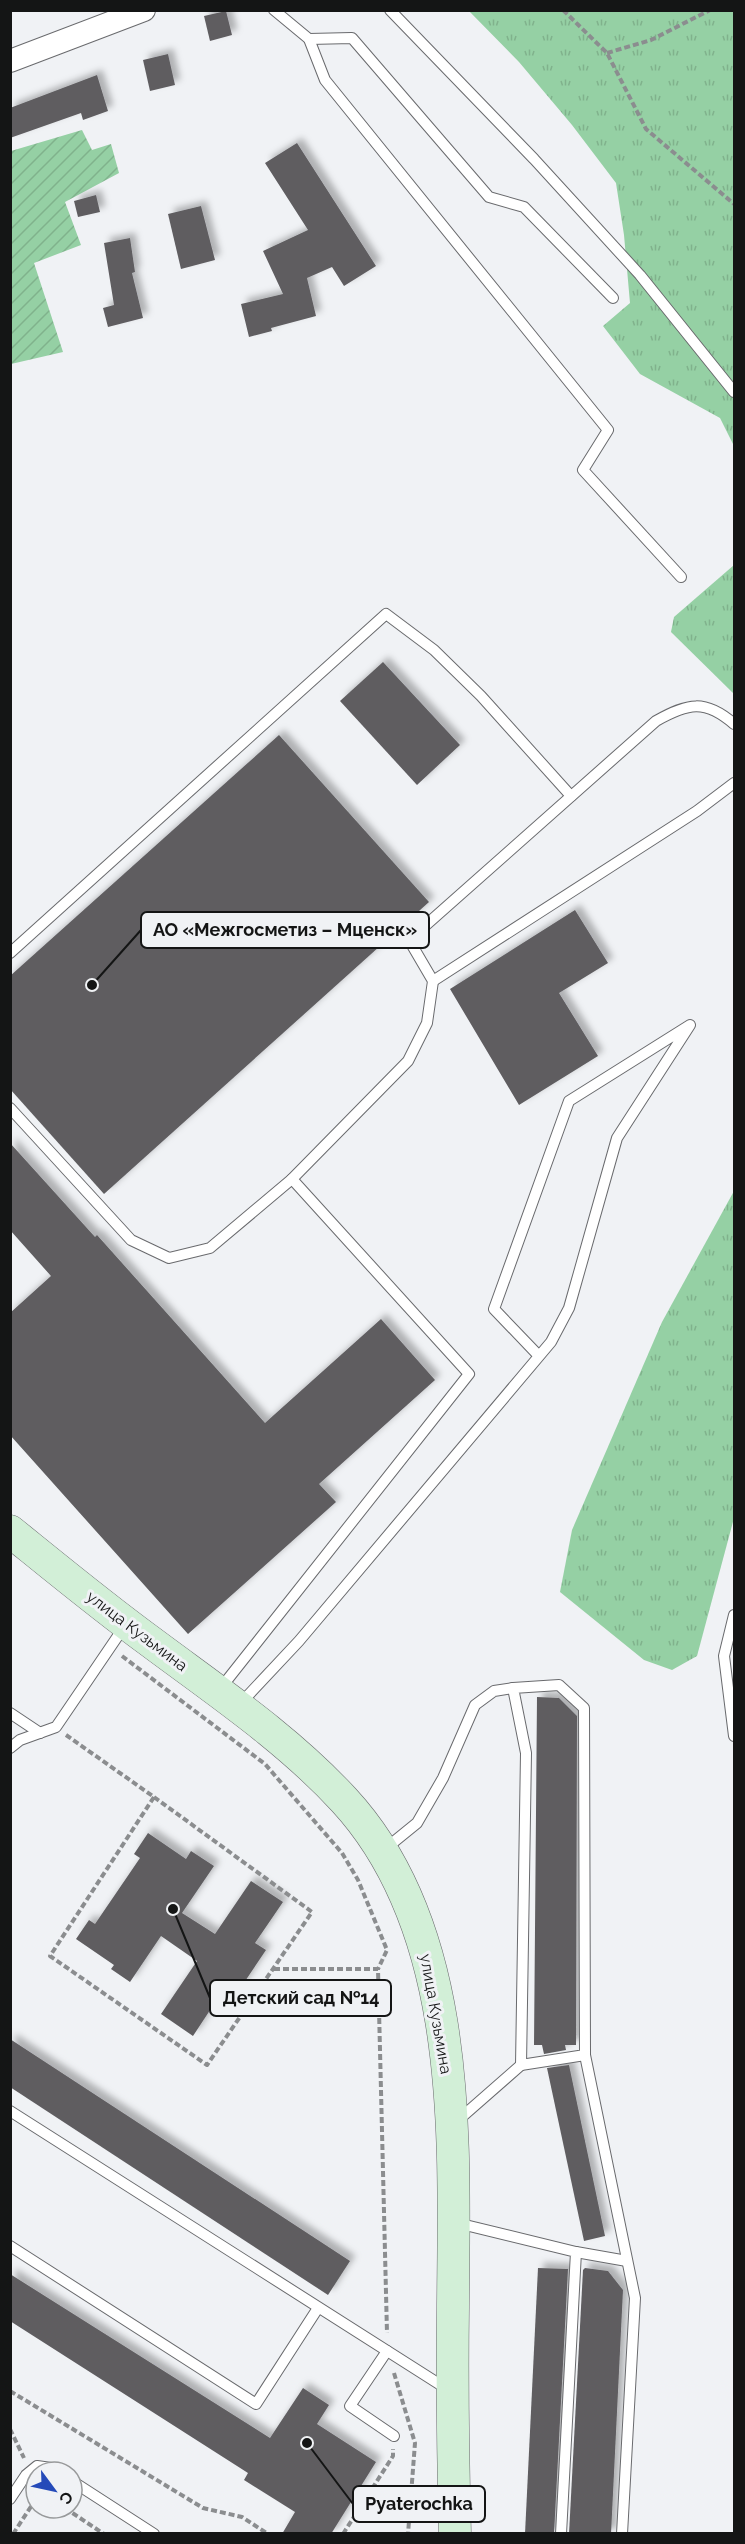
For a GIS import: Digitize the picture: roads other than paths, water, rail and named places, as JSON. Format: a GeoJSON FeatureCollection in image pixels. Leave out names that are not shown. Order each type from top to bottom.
{"type":"FeatureCollection","features":[{"type":"Feature","properties":{"kind":"main road","name":"улица Кузьмина"},"geometry":{"type":"LineString","coordinates":[[10,1531],[118,1635],[228,1699],[305,1761],[346,1802],[382,1850],[404,1894],[419,1931],[430,1968],[443,2042],[451,2127],[455,2534]]}},
{"type":"Feature","properties":{"kind":"street"},"geometry":{"type":"LineString","coordinates":[[10,61],[93,25],[144,10]]}},
{"type":"Feature","properties":{"kind":"lane"},"geometry":{"type":"LineString","coordinates":[[274,10],[309,39],[325,80],[608,430],[583,470],[681,577]]}},
{"type":"Feature","properties":{"kind":"lane"},"geometry":{"type":"LineString","coordinates":[[390,10],[534,159],[617,250],[735,392]]}},
{"type":"Feature","properties":{"kind":"lane"},"geometry":{"type":"LineString","coordinates":[[309,39],[352,38],[489,197],[524,207],[613,298]]}},
{"type":"Feature","properties":{"kind":"lane"},"geometry":{"type":"LineString","coordinates":[[10,953],[386,614],[434,650],[481,696],[571,796]]}},
{"type":"Feature","properties":{"kind":"lane"},"geometry":{"type":"LineString","coordinates":[[10,1108],[131,1240],[169,1258],[210,1248],[292,1179],[408,1061],[427,1023],[433,981],[409,939],[656,721],[681,707],[703,705],[723,714],[735,724]]}},
{"type":"Feature","properties":{"kind":"lane"},"geometry":{"type":"LineString","coordinates":[[433,981],[697,811],[735,783]]}},
{"type":"Feature","properties":{"kind":"lane"},"geometry":{"type":"LineString","coordinates":[[228,1699],[299,1641],[552,1342],[569,1308],[617,1138],[690,1025],[569,1101],[494,1309],[539,1356]]}},
{"type":"Feature","properties":{"kind":"lane"},"geometry":{"type":"LineString","coordinates":[[228,1699],[469,1374],[292,1179]]}},
{"type":"Feature","properties":{"kind":"lane"},"geometry":{"type":"LineString","coordinates":[[735,1616],[724,1656],[735,1736]]}},
{"type":"Feature","properties":{"kind":"lane"},"geometry":{"type":"LineString","coordinates":[[10,1748],[20,1740],[56,1727],[118,1635]]}},
{"type":"Feature","properties":{"kind":"lane"},"geometry":{"type":"LineString","coordinates":[[382,1850],[417,1822],[443,1778],[475,1705],[494,1691],[559,1685],[584,1708],[585,2055],[635,2298],[622,2534]]}},
{"type":"Feature","properties":{"kind":"lane"},"geometry":{"type":"LineString","coordinates":[[513,1688],[526,1753],[521,2065]]}},
{"type":"Feature","properties":{"kind":"lane"},"geometry":{"type":"LineString","coordinates":[[10,1713],[39,1733]]}},
{"type":"Feature","properties":{"kind":"lane"},"geometry":{"type":"LineString","coordinates":[[451,2127],[521,2065],[585,2055]]}},
{"type":"Feature","properties":{"kind":"lane"},"geometry":{"type":"LineString","coordinates":[[10,2110],[452,2392]]}},
{"type":"Feature","properties":{"kind":"lane"},"geometry":{"type":"LineString","coordinates":[[453,2222],[576,2252],[627,2261]]}},
{"type":"Feature","properties":{"kind":"lane"},"geometry":{"type":"LineString","coordinates":[[10,2246],[256,2404],[318,2308]]}},
{"type":"Feature","properties":{"kind":"lane"},"geometry":{"type":"LineString","coordinates":[[561,2534],[576,2252]]}},
{"type":"Feature","properties":{"kind":"lane"},"geometry":{"type":"LineString","coordinates":[[387,2351],[350,2406],[394,2436]]}},
{"type":"Feature","properties":{"kind":"lane"},"geometry":{"type":"LineString","coordinates":[[10,2499],[24,2478]]}},
{"type":"Feature","properties":{"kind":"lane"},"geometry":{"type":"LineString","coordinates":[[84,2489],[154,2534]]}},
{"type":"Feature","properties":{"kind":"place","name":"АО «Межгосметиз – Мценск»"},"geometry":{"type":"Point","coordinates":[92,985]}},
{"type":"Feature","properties":{"kind":"place","name":"Детский сад №14"},"geometry":{"type":"Point","coordinates":[173,1909]}},
{"type":"Feature","properties":{"kind":"place","name":"Pyaterochka"},"geometry":{"type":"Point","coordinates":[307,2443]}}]}
